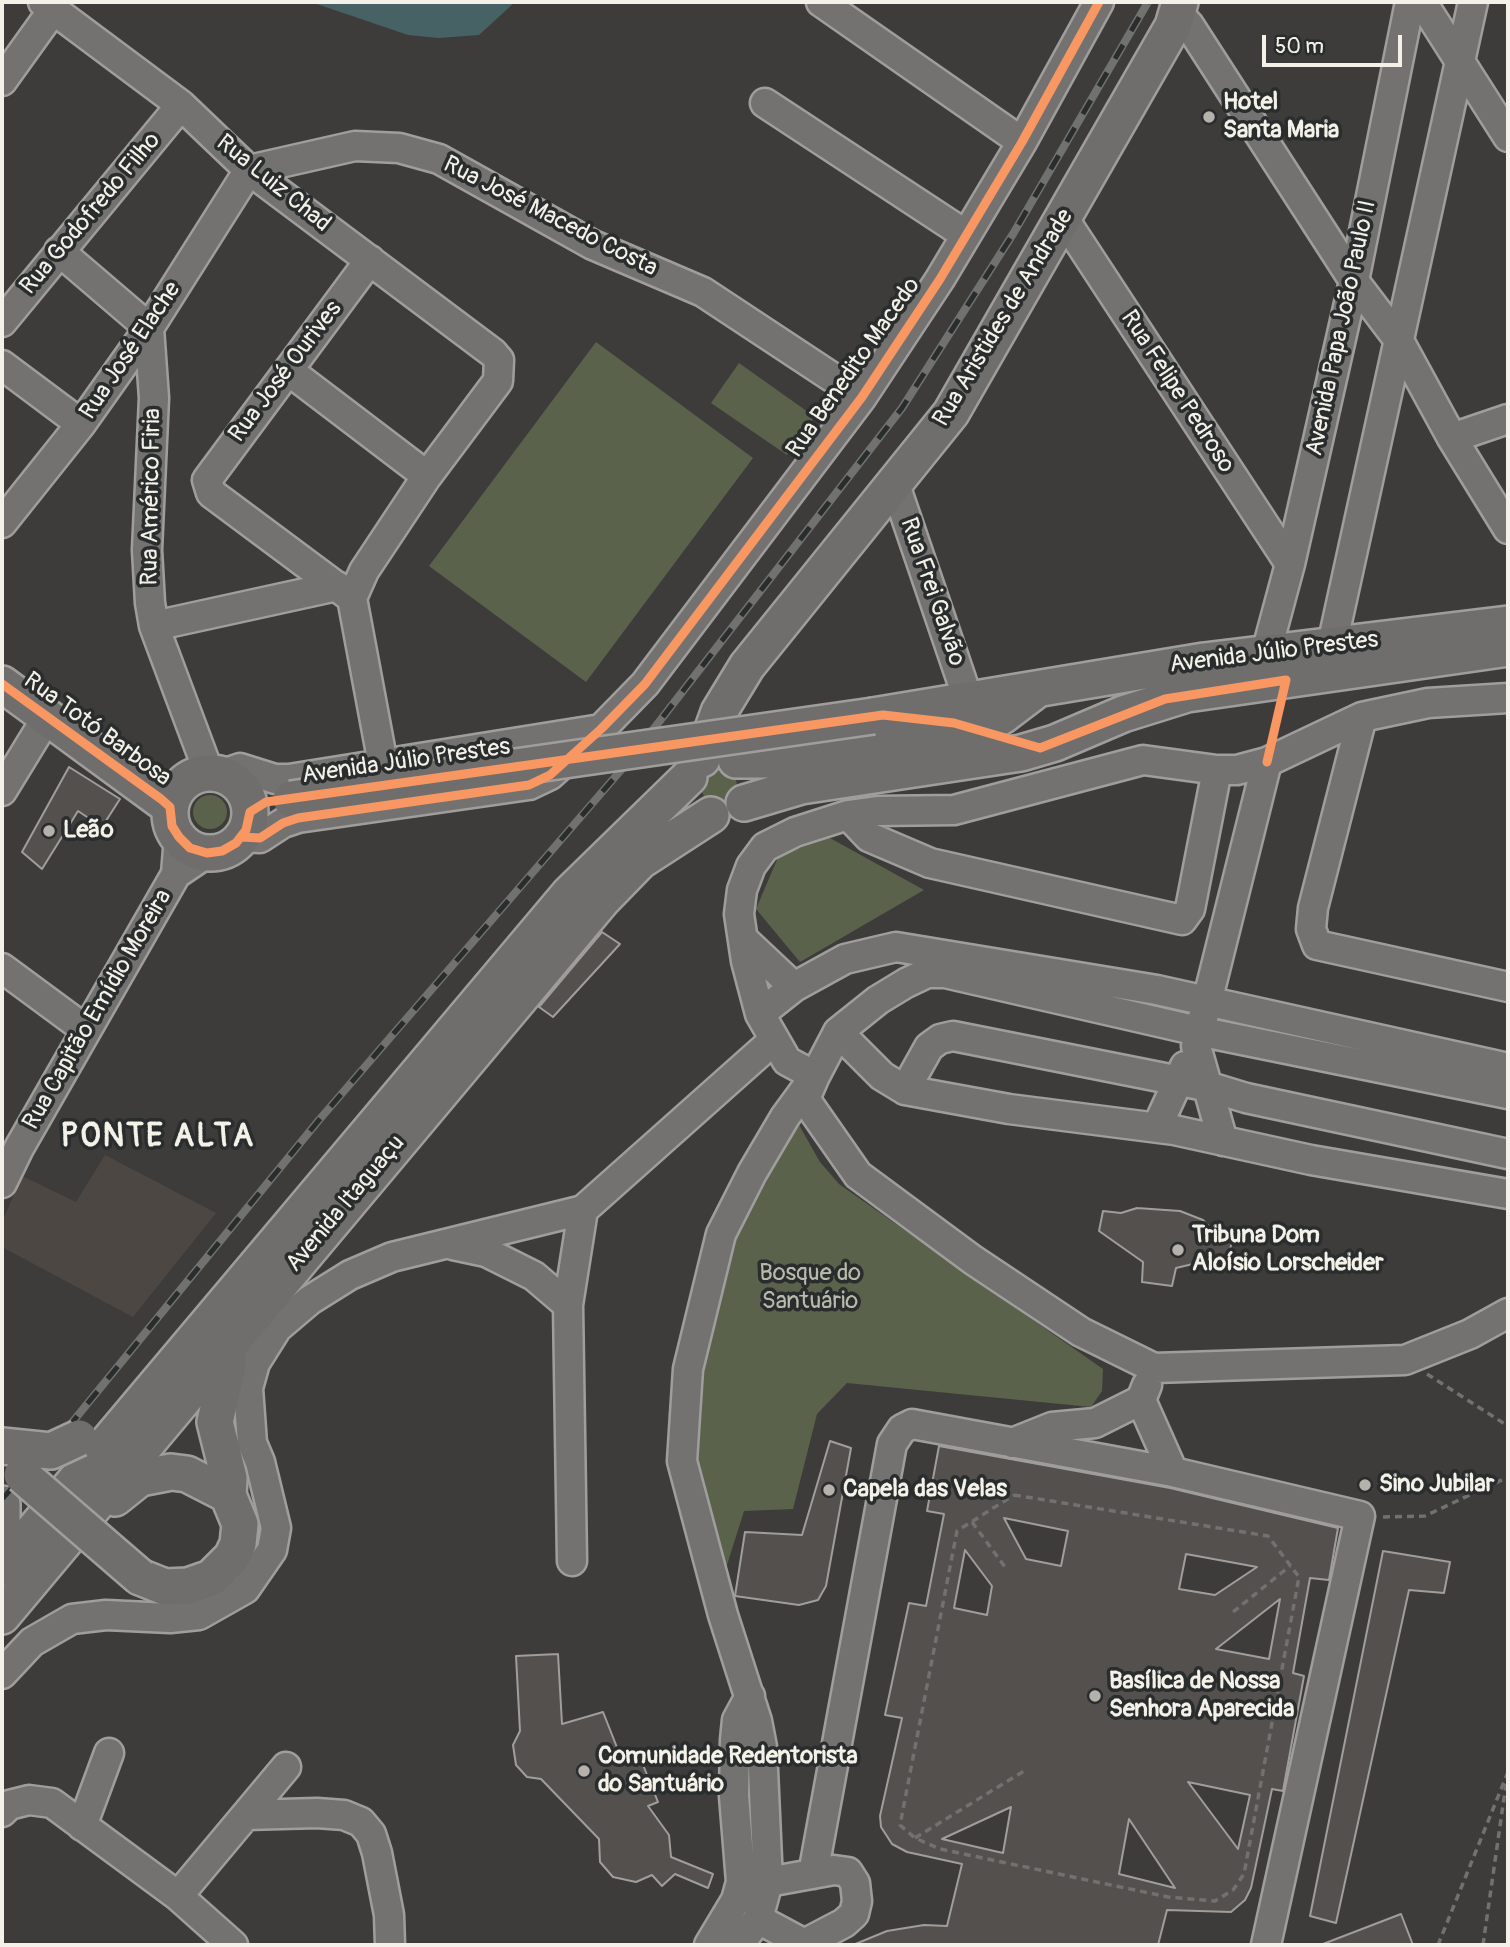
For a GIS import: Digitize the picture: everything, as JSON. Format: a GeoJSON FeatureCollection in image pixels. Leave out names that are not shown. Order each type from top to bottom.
{"type":"FeatureCollection","features":[{"type":"Feature","properties":{"kind":"main road","name":"Rua Aristides de Andrade"},"geometry":{"type":"LineString","coordinates":[[714,756],[727,696],[747,666],[951,413],[1065,219],[1181,12]]}},
{"type":"Feature","properties":{"kind":"main road","name":"Avenida Júlio Prestes"},"geometry":{"type":"LineString","coordinates":[[744,803],[801,786],[1040,748],[1165,699],[1276,666],[1508,624]]}},
{"type":"Feature","properties":{"kind":"main road","name":"Avenida Júlio Prestes"},"geometry":{"type":"LineString","coordinates":[[1343,653],[1508,648]]}},
{"type":"Feature","properties":{"kind":"main road","name":"Avenida Júlio Prestes"},"geometry":{"type":"LineString","coordinates":[[224,807],[878,715],[942,721],[973,714],[1048,685],[1276,666]]}},
{"type":"Feature","properties":{"kind":"main road","name":"Rua Totó Barbosa"},"geometry":{"type":"LineString","coordinates":[[2,684],[46,719],[128,776],[224,807]]}},
{"type":"Feature","properties":{"kind":"main road"},"geometry":{"type":"LineString","coordinates":[[1048,685],[1067,688],[1077,699],[1081,713],[1078,733]]}},
{"type":"Feature","properties":{"kind":"main road","name":"Avenida Júlio Prestes"},"geometry":{"type":"LineString","coordinates":[[973,714],[1040,748]]}},
{"type":"Feature","properties":{"kind":"main road","name":"Avenida Júlio Prestes"},"geometry":{"type":"LineString","coordinates":[[714,756],[785,760],[959,736],[973,714]]}},
{"type":"Feature","properties":{"kind":"main road"},"geometry":{"type":"LineString","coordinates":[[714,756],[748,775],[749,785],[744,803],[729,814],[711,815],[694,804],[690,796],[714,756]]}},
{"type":"Feature","properties":{"kind":"main road","name":"Avenida Itaguaçu"},"geometry":{"type":"LineString","coordinates":[[2,1568],[569,894],[714,756]]}},
{"type":"Feature","properties":{"kind":"main road","name":"Avenida Itaguaçu"},"geometry":{"type":"LineString","coordinates":[[2,1616],[622,877],[670,839],[711,815]]}},
{"type":"Feature","properties":{"kind":"main road"},"geometry":{"type":"LineString","coordinates":[[2,1446],[51,1451],[79,1438],[303,1175],[388,1091],[416,1076]]}},
{"type":"Feature","properties":{"kind":"main road"},"geometry":{"type":"LineString","coordinates":[[2,1461],[140,1577],[165,1587],[188,1586],[211,1578],[232,1557],[238,1544],[238,1514],[228,1495],[229,1478],[215,1422],[228,1365],[228,1346]]}},
{"type":"Feature","properties":{"kind":"main road"},"geometry":{"type":"LineString","coordinates":[[85,1517],[108,1506],[130,1483],[159,1473],[187,1474],[228,1495]]}},
{"type":"Feature","properties":{"kind":"main road"},"geometry":{"type":"LineString","coordinates":[[2,1504],[2,1525]]}},
{"type":"Feature","properties":{"kind":"street"},"geometry":{"type":"LineString","coordinates":[[821,2],[1022,142]]}},
{"type":"Feature","properties":{"kind":"street","name":"Rua Benedito Macedo"},"geometry":{"type":"LineString","coordinates":[[601,729],[645,684],[862,397],[1022,142],[1099,2]]}},
{"type":"Feature","properties":{"kind":"street","name":"Avenida Papa João Paulo II"},"geometry":{"type":"LineString","coordinates":[[1276,666],[1290,564],[1354,281],[1410,2]]}},
{"type":"Feature","properties":{"kind":"street"},"geometry":{"type":"LineString","coordinates":[[1422,2],[1508,137]]}},
{"type":"Feature","properties":{"kind":"street"},"geometry":{"type":"LineString","coordinates":[[1343,653],[1398,339],[1473,2]]}},
{"type":"Feature","properties":{"kind":"street"},"geometry":{"type":"LineString","coordinates":[[2,81],[48,6]]}},
{"type":"Feature","properties":{"kind":"street","name":"Rua Luiz Chad"},"geometry":{"type":"LineString","coordinates":[[48,6],[181,105],[249,170],[493,353],[500,367],[498,381],[426,476]]}},
{"type":"Feature","properties":{"kind":"street"},"geometry":{"type":"LineString","coordinates":[[1181,12],[1354,281],[1398,339],[1452,438],[1508,530]]}},
{"type":"Feature","properties":{"kind":"street"},"geometry":{"type":"LineString","coordinates":[[765,103],[966,235]]}},
{"type":"Feature","properties":{"kind":"street","name":"Rua Godofredo Filho"},"geometry":{"type":"LineString","coordinates":[[2,322],[181,105]]}},
{"type":"Feature","properties":{"kind":"street","name":"Rua José Macedo Costa"},"geometry":{"type":"LineString","coordinates":[[249,170],[355,146],[399,148],[439,159],[593,245],[703,292],[862,397]]}},
{"type":"Feature","properties":{"kind":"street","name":"Rua José Elache"},"geometry":{"type":"LineString","coordinates":[[2,523],[81,424],[149,328],[249,170]]}},
{"type":"Feature","properties":{"kind":"street","name":"Rua Felipe Pedroso"},"geometry":{"type":"LineString","coordinates":[[1065,219],[1290,564]]}},
{"type":"Feature","properties":{"kind":"street"},"geometry":{"type":"LineString","coordinates":[[59,251],[149,328]]}},
{"type":"Feature","properties":{"kind":"street","name":"Rua José Ourives"},"geometry":{"type":"LineString","coordinates":[[344,592],[217,497],[207,486],[210,473],[370,260]]}},
{"type":"Feature","properties":{"kind":"street","name":"Rua Américo Firia"},"geometry":{"type":"LineString","coordinates":[[149,328],[154,398],[148,561],[154,626],[224,807]]}},
{"type":"Feature","properties":{"kind":"street"},"geometry":{"type":"LineString","coordinates":[[2,365],[81,424]]}},
{"type":"Feature","properties":{"kind":"street"},"geometry":{"type":"LineString","coordinates":[[154,626],[344,592],[364,571],[426,476],[289,371]]}},
{"type":"Feature","properties":{"kind":"street"},"geometry":{"type":"LineString","coordinates":[[1452,438],[1508,419]]}},
{"type":"Feature","properties":{"kind":"street","name":"Rua Frei Galvão"},"geometry":{"type":"LineString","coordinates":[[895,485],[973,714]]}},
{"type":"Feature","properties":{"kind":"street"},"geometry":{"type":"LineString","coordinates":[[344,592],[383,764]]}},
{"type":"Feature","properties":{"kind":"street"},"geometry":{"type":"LineString","coordinates":[[815,1076],[787,1061],[760,1014],[743,939],[739,914],[742,890],[751,866],[765,847],[795,832],[848,815],[877,811],[954,810],[1143,760],[1217,770],[1237,770],[1267,762],[1362,717],[1428,703],[1508,698]]}},
{"type":"Feature","properties":{"kind":"street"},"geometry":{"type":"LineString","coordinates":[[1362,717],[1313,908],[1311,929],[1317,945],[1508,987]]}},
{"type":"Feature","properties":{"kind":"street"},"geometry":{"type":"LineString","coordinates":[[2,791],[46,719]]}},
{"type":"Feature","properties":{"kind":"street"},"geometry":{"type":"LineString","coordinates":[[224,807],[240,768],[284,779],[601,729]]}},
{"type":"Feature","properties":{"kind":"street","name":"Avenida Júlio Prestes"},"geometry":{"type":"LineString","coordinates":[[224,807],[260,838],[286,821],[298,818],[529,785],[550,775],[601,729]]}},
{"type":"Feature","properties":{"kind":"street"},"geometry":{"type":"LineString","coordinates":[[1157,1127],[1197,1039],[1267,762]]}},
{"type":"Feature","properties":{"kind":"street"},"geometry":{"type":"LineString","coordinates":[[848,815],[869,837],[930,863],[1172,920],[1182,920],[1190,909],[1217,770]]}},
{"type":"Feature","properties":{"kind":"street","name":"Rua Capitão Emídio Moreira"},"geometry":{"type":"LineString","coordinates":[[2,1183],[10,1142],[86,1030],[176,874],[224,807]]}},
{"type":"Feature","properties":{"kind":"street"},"geometry":{"type":"LineString","coordinates":[[743,939],[794,987]]}},
{"type":"Feature","properties":{"kind":"street"},"geometry":{"type":"LineString","coordinates":[[895,947],[906,982]]}},
{"type":"Feature","properties":{"kind":"street"},"geometry":{"type":"LineString","coordinates":[[760,1014],[794,987],[845,959],[867,951],[895,947],[1206,1000],[1508,1068]]}},
{"type":"Feature","properties":{"kind":"street"},"geometry":{"type":"LineString","coordinates":[[2,968],[86,1030]]}},
{"type":"Feature","properties":{"kind":"street"},"geometry":{"type":"LineString","coordinates":[[1508,1094],[1197,1039],[945,973],[927,973],[906,982],[878,1000],[838,1032],[805,1100],[845,1161],[858,1175],[973,1260],[1081,1332],[1154,1368],[1405,1360],[1470,1334],[1508,1313]]}},
{"type":"Feature","properties":{"kind":"street"},"geometry":{"type":"LineString","coordinates":[[838,1032],[882,1076],[905,1090],[1009,1109],[1157,1127],[1311,1160],[1508,1194]]}},
{"type":"Feature","properties":{"kind":"street"},"geometry":{"type":"LineString","coordinates":[[905,1090],[929,1047],[953,1036],[1210,1087],[1246,1098],[1508,1154]]}},
{"type":"Feature","properties":{"kind":"street"},"geometry":{"type":"LineString","coordinates":[[1197,1039],[1223,1141]]}},
{"type":"Feature","properties":{"kind":"street"},"geometry":{"type":"LineString","coordinates":[[2,1674],[32,1642],[72,1619],[106,1615],[170,1618],[199,1615],[245,1589],[272,1550],[276,1528],[260,1462],[252,1443],[248,1388],[255,1363],[277,1328],[340,1281],[392,1257],[583,1210],[775,1040]]}},
{"type":"Feature","properties":{"kind":"street"},"geometry":{"type":"LineString","coordinates":[[739,1945],[758,1919],[768,1882],[762,1747],[750,1696],[723,1615],[682,1461],[688,1369],[721,1234],[752,1172],[785,1117],[815,1076]]}},
{"type":"Feature","properties":{"kind":"street"},"geometry":{"type":"LineString","coordinates":[[572,1561],[568,1305],[583,1210]]}},
{"type":"Feature","properties":{"kind":"street"},"geometry":{"type":"LineString","coordinates":[[444,1243],[486,1252],[534,1276],[568,1305]]}},
{"type":"Feature","properties":{"kind":"street"},"geometry":{"type":"LineString","coordinates":[[1012,1443],[1052,1427],[1095,1423],[1141,1400],[1154,1368]]}},
{"type":"Feature","properties":{"kind":"street"},"geometry":{"type":"LineString","coordinates":[[1141,1400],[1173,1472]]}},
{"type":"Feature","properties":{"kind":"street"},"geometry":{"type":"LineString","coordinates":[[813,1874],[892,1444],[902,1429],[912,1423],[1173,1472],[1360,1516],[1266,1945]]}},
{"type":"Feature","properties":{"kind":"street"},"geometry":{"type":"LineString","coordinates":[[709,1945],[736,1899],[741,1882],[734,1796],[735,1740],[737,1720],[750,1696]]}},
{"type":"Feature","properties":{"kind":"street"},"geometry":{"type":"LineString","coordinates":[[82,1826],[109,1754]]}},
{"type":"Feature","properties":{"kind":"street"},"geometry":{"type":"LineString","coordinates":[[178,1896],[286,1767]]}},
{"type":"Feature","properties":{"kind":"street"},"geometry":{"type":"LineString","coordinates":[[2,1812],[9,1805],[29,1800],[52,1803],[178,1896],[233,1945]]}},
{"type":"Feature","properties":{"kind":"street"},"geometry":{"type":"LineString","coordinates":[[246,1815],[317,1812],[344,1815],[361,1822],[372,1834],[377,1853],[389,1915],[390,1945]]}},
{"type":"Feature","properties":{"kind":"street"},"geometry":{"type":"LineString","coordinates":[[758,1919],[802,1944],[844,1923],[854,1914],[857,1901],[855,1883],[848,1872],[834,1870],[768,1882]]}},
{"type":"Feature","properties":{"kind":"path"},"geometry":{"type":"LineString","coordinates":[[1267,762],[1276,666]]}},
{"type":"Feature","properties":{"kind":"path"},"geometry":{"type":"LineString","coordinates":[[1405,1360],[1508,1426]]}},
{"type":"Feature","properties":{"kind":"path"},"geometry":{"type":"LineString","coordinates":[[1425,1516],[1508,1477]]}},
{"type":"Feature","properties":{"kind":"path"},"geometry":{"type":"LineString","coordinates":[[1014,1495],[1268,1536],[1290,1566],[1299,1577],[1244,1874],[1233,1890],[1215,1901],[1168,1897],[940,1849],[915,1838],[900,1825],[901,1807],[957,1531],[1014,1495]]}},
{"type":"Feature","properties":{"kind":"path"},"geometry":{"type":"LineString","coordinates":[[972,1522],[1005,1567]]}},
{"type":"Feature","properties":{"kind":"path"},"geometry":{"type":"LineString","coordinates":[[1233,1612],[1290,1566]]}},
{"type":"Feature","properties":{"kind":"path"},"geometry":{"type":"LineString","coordinates":[[915,1838],[1024,1771]]}},
{"type":"Feature","properties":{"kind":"path"},"geometry":{"type":"LineString","coordinates":[[1483,1945],[1508,1772]]}},
{"type":"Feature","properties":{"kind":"path"},"geometry":{"type":"LineString","coordinates":[[1438,1945],[1507,1779]]}},
{"type":"Feature","properties":{"kind":"shaded area"},"geometry":{"type":"Polygon","coordinates":[[[105,1155],[216,1213],[133,1317],[2,1247],[2,1222],[22,1176],[76,1202],[105,1155]]]}},
{"type":"Feature","properties":{"kind":"green space"},"geometry":{"type":"Polygon","coordinates":[[[596,342],[753,458],[586,682],[429,566],[596,342]]]}},
{"type":"Feature","properties":{"kind":"green space"},"geometry":{"type":"Polygon","coordinates":[[[739,363],[815,417],[787,455],[711,403],[739,363]]]}},
{"type":"Feature","properties":{"kind":"green space"},"geometry":{"type":"Polygon","coordinates":[[[719,768],[732,773],[737,786],[732,799],[719,804],[706,799],[701,786],[706,773],[719,768]]]}},
{"type":"Feature","properties":{"kind":"green space"},"geometry":{"type":"Polygon","coordinates":[[[210,795],[222,800],[227,812],[222,824],[210,829],[198,824],[193,812],[198,800],[210,795]]]}},
{"type":"Feature","properties":{"kind":"green space"},"geometry":{"type":"Polygon","coordinates":[[[830,838],[924,890],[800,962],[756,909],[779,855],[830,838]]]}},
{"type":"Feature","properties":{"kind":"green space","name":"Bosque do Santuário"},"geometry":{"type":"Polygon","coordinates":[[[786,1102],[820,1162],[839,1184],[1103,1369],[1102,1391],[1091,1407],[847,1383],[817,1414],[793,1509],[744,1511],[715,1603],[676,1429],[701,1283],[786,1102]]]}},
{"type":"Feature","properties":{"kind":"water"},"geometry":{"type":"Polygon","coordinates":[[[311,2],[515,2],[479,35],[439,38],[408,35],[311,2]]]}},
{"type":"Feature","properties":{"kind":"building","name":"Leão"},"geometry":{"type":"Polygon","coordinates":[[[69,767],[120,799],[102,827],[78,811],[42,869],[22,852],[69,767]]]}},
{"type":"Feature","properties":{"kind":"building"},"geometry":{"type":"Polygon","coordinates":[[[602,932],[620,944],[553,1017],[539,1007],[602,932]]]}},
{"type":"Feature","properties":{"kind":"building","name":"Tribuna Dom Aloísio Lorscheider"},"geometry":{"type":"Polygon","coordinates":[[[1137,1208],[1180,1211],[1203,1220],[1220,1238],[1232,1242],[1227,1260],[1214,1259],[1176,1268],[1172,1286],[1142,1282],[1143,1262],[1099,1231],[1103,1211],[1121,1213],[1137,1208]]]}},
{"type":"Feature","properties":{"kind":"building","name":"Capela das Velas"},"geometry":{"type":"Polygon","coordinates":[[[830,1441],[851,1448],[826,1586],[818,1600],[799,1605],[735,1596],[745,1532],[802,1535],[830,1441]]]}},
{"type":"Feature","properties":{"kind":"building","name":"Basílica de Nossa Senhora Aparecida"},"geometry":{"type":"Polygon","coordinates":[[[939,1446],[1170,1488],[1338,1528],[1329,1580],[1310,1578],[1293,1673],[1304,1676],[1283,1791],[1272,1789],[1251,1888],[1245,1900],[1231,1912],[1167,1910],[1158,1945],[853,1945],[887,1931],[924,1925],[947,1926],[962,1864],[907,1852],[892,1844],[881,1827],[880,1816],[902,1718],[885,1715],[909,1603],[926,1606],[944,1514],[927,1511],[939,1446]],[[1004,1518],[1026,1559],[1061,1566],[1068,1531],[1004,1518]],[[965,1550],[954,1608],[987,1615],[992,1586],[965,1550]],[[1186,1554],[1179,1589],[1215,1595],[1257,1567],[1186,1554]],[[1280,1599],[1216,1649],[1269,1659],[1280,1599]],[[1188,1782],[1238,1849],[1250,1795],[1188,1782]],[[1011,1807],[942,1839],[1003,1853],[1011,1807]],[[1129,1819],[1119,1874],[1175,1888],[1129,1819]]]}},
{"type":"Feature","properties":{"kind":"building"},"geometry":{"type":"Polygon","coordinates":[[[1383,1551],[1450,1562],[1444,1593],[1409,1590],[1336,1923],[1310,1916],[1383,1551]]]}},
{"type":"Feature","properties":{"kind":"building","name":"Comunidade Redentorista do Santuário"},"geometry":{"type":"Polygon","coordinates":[[[558,1654],[562,1724],[603,1712],[620,1755],[637,1750],[658,1802],[648,1806],[669,1835],[671,1857],[713,1874],[708,1888],[675,1874],[662,1886],[652,1875],[636,1882],[613,1877],[600,1862],[599,1839],[541,1779],[527,1777],[516,1765],[513,1745],[520,1731],[516,1656],[558,1654]]]}},
{"type":"Feature","properties":{"kind":"building"},"geometry":{"type":"Polygon","coordinates":[[[1401,1914],[1413,1945],[1323,1945],[1323,1944],[1401,1914]]]}},
{"type":"Feature","properties":{"kind":"railway"},"geometry":{"type":"LineString","coordinates":[[2,1499],[70,1425],[319,1120],[628,762],[902,408],[1013,234],[1148,2]]}},
{"type":"Feature","properties":{"kind":"cycle path"},"geometry":{"type":"LineString","coordinates":[[242,837],[260,838],[283,823],[298,818],[529,785],[550,775],[601,729],[645,684],[862,397],[940,279],[1022,142],[1099,2]]}},
{"type":"Feature","properties":{"kind":"cycle path"},"geometry":{"type":"LineString","coordinates":[[2,684],[161,799],[170,807],[172,826],[179,837],[190,848],[207,853],[222,851],[236,843],[246,830],[250,812],[266,802],[883,715],[954,723],[1040,748],[1165,699],[1286,680],[1267,762]]}},
{"type":"Feature","properties":{"kind":"place","name":"Hotel Santa Maria"},"geometry":{"type":"Point","coordinates":[1209,117]}},
{"type":"Feature","properties":{"kind":"place","name":"Leão"},"geometry":{"type":"Point","coordinates":[49,831]}},
{"type":"Feature","properties":{"kind":"place","name":"Tribuna Dom Aloísio Lorscheider"},"geometry":{"type":"Point","coordinates":[1178,1250]}},
{"type":"Feature","properties":{"kind":"place","name":"Sino Jubilar"},"geometry":{"type":"Point","coordinates":[1365,1485]}},
{"type":"Feature","properties":{"kind":"place","name":"Capela das Velas"},"geometry":{"type":"Point","coordinates":[829,1490]}},
{"type":"Feature","properties":{"kind":"place","name":"Basílica de Nossa Senhora Aparecida"},"geometry":{"type":"Point","coordinates":[1095,1696]}},
{"type":"Feature","properties":{"kind":"place","name":"Comunidade Redentorista do Santuário"},"geometry":{"type":"Point","coordinates":[584,1771]}},
{"type":"Feature","properties":{"kind":"district","name":"PONTE ALTA"},"geometry":{"type":"Point","coordinates":[158,1138]}}]}
